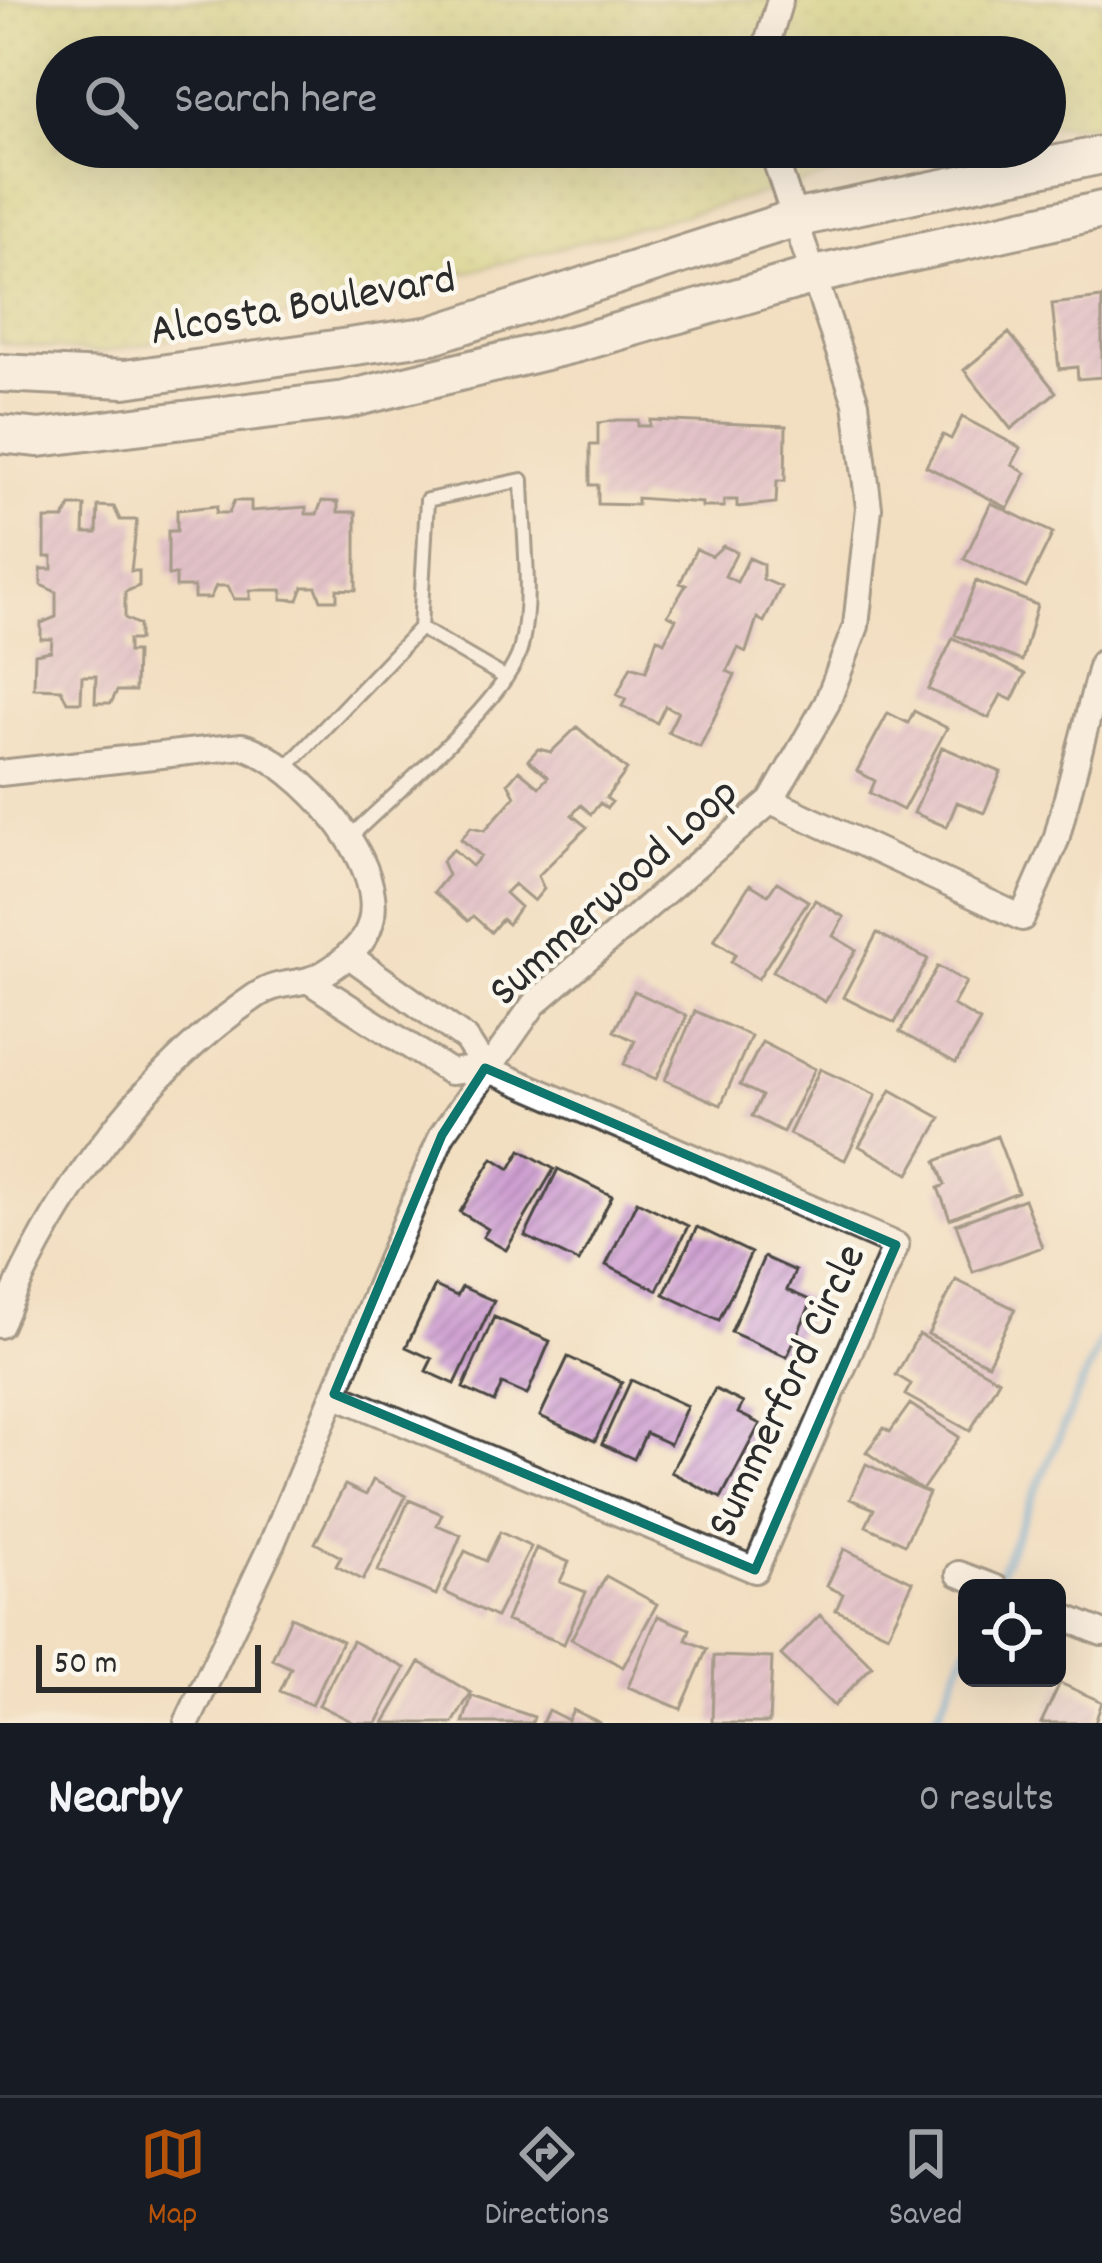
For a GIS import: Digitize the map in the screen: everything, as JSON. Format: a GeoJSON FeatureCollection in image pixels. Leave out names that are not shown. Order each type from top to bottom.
{"type":"FeatureCollection","features":[{"type":"Feature","properties":{"kind":"main road","name":"Alcosta Boulevard"},"geometry":{"type":"LineString","coordinates":[[1066,162],[1102,155]]}},
{"type":"Feature","properties":{"kind":"main road","name":"Alcosta Boulevard"},"geometry":{"type":"LineString","coordinates":[[0,373],[125,379],[432,335],[793,219],[1039,168]]}},
{"type":"Feature","properties":{"kind":"main road"},"geometry":{"type":"LineString","coordinates":[[0,434],[39,438],[346,400],[578,343],[814,275],[1102,210]]}},
{"type":"Feature","properties":{"kind":"street"},"geometry":{"type":"LineString","coordinates":[[770,36],[780,0]]}},
{"type":"Feature","properties":{"kind":"street","name":"Summerwood Loop"},"geometry":{"type":"LineString","coordinates":[[198,1720],[442,1135],[534,1004],[771,801],[827,703],[856,626],[868,508],[856,403],[777,168]]}},
{"type":"Feature","properties":{"kind":"street"},"geometry":{"type":"LineString","coordinates":[[771,801],[1022,919],[1056,840],[1102,663]]}},
{"type":"Feature","properties":{"kind":"street"},"geometry":{"type":"LineString","coordinates":[[0,773],[242,746],[287,767],[349,838],[366,873],[372,910],[363,941],[309,980]]}},
{"type":"Feature","properties":{"kind":"street"},"geometry":{"type":"LineString","coordinates":[[0,1324],[44,1231],[135,1103],[200,1040],[260,993],[289,979],[309,980],[449,1072],[485,1068],[466,1039],[348,955]]}},
{"type":"Feature","properties":{"kind":"street","name":"Summerford Circle"},"geometry":{"type":"LineString","coordinates":[[334,1394],[755,1570],[896,1245],[485,1068]]}},
{"type":"Feature","properties":{"kind":"street"},"geometry":{"type":"LineString","coordinates":[[958,1574],[972,1579]]}},
{"type":"Feature","properties":{"kind":"street"},"geometry":{"type":"LineString","coordinates":[[1066,1618],[1102,1633]]}},
{"type":"Feature","properties":{"kind":"lane"},"geometry":{"type":"LineString","coordinates":[[287,767],[420,628],[427,500],[522,480],[521,647],[506,678],[349,838]]}},
{"type":"Feature","properties":{"kind":"lane"},"geometry":{"type":"LineString","coordinates":[[420,628],[506,678]]}},
{"type":"Feature","properties":{"kind":"highlighted area"},"geometry":{"type":"Polygon","coordinates":[[[485,1068],[896,1245],[755,1570],[334,1394],[442,1135],[485,1068]]]}},
{"type":"Feature","properties":{"kind":"green space"},"geometry":{"type":"Polygon","coordinates":[[[0,0],[1102,0],[1102,125],[1066,125],[1066,36],[36,36],[36,168],[858,168],[352,303],[100,353],[0,343],[0,0]]]}},
{"type":"Feature","properties":{"kind":"building"},"geometry":{"type":"Polygon","coordinates":[[[1102,298],[1102,377],[1078,379],[1077,367],[1059,369],[1052,304],[1102,298]]]}},
{"type":"Feature","properties":{"kind":"building"},"geometry":{"type":"Polygon","coordinates":[[[1009,333],[1056,392],[1011,429],[964,370],[1009,333]]]}},
{"type":"Feature","properties":{"kind":"building"},"geometry":{"type":"Polygon","coordinates":[[[962,417],[1021,448],[1012,465],[1026,473],[1008,508],[926,466],[943,435],[951,439],[962,417]]]}},
{"type":"Feature","properties":{"kind":"building"},"geometry":{"type":"Polygon","coordinates":[[[638,420],[638,426],[650,426],[650,420],[786,426],[785,481],[777,481],[776,503],[737,507],[737,500],[724,500],[724,507],[702,507],[702,503],[637,498],[637,505],[598,504],[598,485],[590,485],[590,445],[598,445],[598,423],[638,420]]]}},
{"type":"Feature","properties":{"kind":"building"},"geometry":{"type":"Polygon","coordinates":[[[234,501],[251,501],[251,511],[306,507],[306,514],[317,514],[322,501],[338,502],[338,512],[356,512],[356,590],[337,589],[337,600],[321,600],[316,587],[303,587],[298,600],[282,599],[282,590],[250,590],[250,599],[234,599],[228,586],[216,586],[210,598],[194,598],[194,587],[176,587],[176,575],[168,575],[168,531],[177,531],[177,510],[217,506],[216,513],[229,513],[234,501]]]}},
{"type":"Feature","properties":{"kind":"building"},"geometry":{"type":"Polygon","coordinates":[[[991,503],[1053,533],[1026,588],[964,559],[991,503]]]}},
{"type":"Feature","properties":{"kind":"building"},"geometry":{"type":"Polygon","coordinates":[[[70,506],[85,506],[84,533],[97,533],[98,506],[114,507],[120,520],[137,520],[131,571],[139,571],[139,586],[125,592],[125,618],[139,625],[139,640],[128,640],[128,652],[136,652],[135,691],[117,691],[111,703],[95,703],[96,676],[82,676],[81,702],[67,702],[61,689],[34,688],[35,654],[51,651],[52,639],[41,639],[41,623],[56,617],[56,592],[41,585],[41,569],[52,569],[52,557],[45,557],[45,519],[64,519],[70,506]]]}},
{"type":"Feature","properties":{"kind":"building"},"geometry":{"type":"Polygon","coordinates":[[[723,546],[737,552],[725,576],[737,582],[749,558],[763,564],[763,579],[781,587],[764,622],[757,618],[746,652],[738,648],[727,671],[735,675],[700,747],[668,732],[678,712],[665,706],[657,723],[622,706],[626,699],[617,695],[631,666],[646,671],[657,638],[664,642],[676,619],[668,615],[686,585],[680,583],[696,549],[712,556],[723,546]]]}},
{"type":"Feature","properties":{"kind":"building"},"geometry":{"type":"Polygon","coordinates":[[[976,581],[1037,605],[1022,661],[955,635],[976,581]]]}},
{"type":"Feature","properties":{"kind":"building"},"geometry":{"type":"Polygon","coordinates":[[[953,638],[1025,674],[1012,700],[1001,695],[989,718],[928,689],[953,638]]]}},
{"type":"Feature","properties":{"kind":"building"},"geometry":{"type":"Polygon","coordinates":[[[914,711],[947,728],[903,810],[870,793],[875,781],[857,771],[888,713],[908,723],[914,711]]]}},
{"type":"Feature","properties":{"kind":"building"},"geometry":{"type":"Polygon","coordinates":[[[577,727],[627,770],[606,798],[612,802],[607,808],[600,803],[591,814],[581,805],[572,815],[587,827],[538,876],[544,889],[534,901],[514,884],[505,893],[520,907],[508,924],[502,919],[491,932],[473,916],[468,921],[434,892],[448,875],[442,861],[453,849],[472,866],[481,856],[461,839],[471,827],[485,830],[515,796],[508,783],[519,770],[539,787],[548,777],[528,760],[538,749],[551,752],[577,727]]]}},
{"type":"Feature","properties":{"kind":"building"},"geometry":{"type":"Polygon","coordinates":[[[942,747],[1001,772],[984,813],[957,802],[947,827],[914,813],[942,747]]]}},
{"type":"Feature","properties":{"kind":"building"},"geometry":{"type":"Polygon","coordinates":[[[777,882],[808,901],[758,979],[731,962],[736,954],[714,940],[750,884],[768,895],[777,882]]]}},
{"type":"Feature","properties":{"kind":"building"},"geometry":{"type":"Polygon","coordinates":[[[815,900],[844,917],[833,936],[856,950],[825,1002],[773,971],[815,900]]]}},
{"type":"Feature","properties":{"kind":"building"},"geometry":{"type":"Polygon","coordinates":[[[877,933],[928,959],[895,1023],[843,997],[877,933]]]}},
{"type":"Feature","properties":{"kind":"building"},"geometry":{"type":"Polygon","coordinates":[[[938,966],[966,982],[953,1005],[980,1021],[956,1063],[900,1032],[938,966]]]}},
{"type":"Feature","properties":{"kind":"building"},"geometry":{"type":"Polygon","coordinates":[[[634,991],[687,1016],[656,1079],[624,1064],[635,1041],[614,1031],[634,991]]]}},
{"type":"Feature","properties":{"kind":"building"},"geometry":{"type":"Polygon","coordinates":[[[695,1011],[751,1036],[721,1105],[665,1080],[695,1011]]]}},
{"type":"Feature","properties":{"kind":"building"},"geometry":{"type":"Polygon","coordinates":[[[762,1042],[815,1069],[783,1132],[752,1116],[762,1096],[740,1085],[762,1042]]]}},
{"type":"Feature","properties":{"kind":"building"},"geometry":{"type":"Polygon","coordinates":[[[820,1069],[876,1095],[845,1160],[789,1134],[820,1069]]]}},
{"type":"Feature","properties":{"kind":"building"},"geometry":{"type":"Polygon","coordinates":[[[891,1090],[941,1118],[909,1174],[859,1146],[891,1090]]]}},
{"type":"Feature","properties":{"kind":"building"},"geometry":{"type":"Polygon","coordinates":[[[997,1136],[1018,1192],[950,1219],[938,1188],[945,1185],[936,1161],[997,1136]]]}},
{"type":"Feature","properties":{"kind":"building"},"geometry":{"type":"Polygon","coordinates":[[[521,1150],[554,1169],[506,1250],[483,1237],[488,1229],[460,1212],[493,1158],[510,1169],[521,1150]]]}},
{"type":"Feature","properties":{"kind":"building"},"geometry":{"type":"Polygon","coordinates":[[[558,1169],[612,1196],[579,1262],[525,1236],[558,1169]]]}},
{"type":"Feature","properties":{"kind":"building"},"geometry":{"type":"Polygon","coordinates":[[[1024,1199],[1042,1247],[973,1272],[956,1224],[1024,1199]]]}},
{"type":"Feature","properties":{"kind":"building"},"geometry":{"type":"Polygon","coordinates":[[[637,1201],[688,1226],[657,1290],[606,1265],[637,1201]]]}},
{"type":"Feature","properties":{"kind":"building"},"geometry":{"type":"Polygon","coordinates":[[[697,1227],[751,1253],[719,1320],[664,1294],[697,1227]]]}},
{"type":"Feature","properties":{"kind":"building"},"geometry":{"type":"Polygon","coordinates":[[[764,1257],[795,1271],[787,1290],[812,1301],[787,1357],[731,1332],[764,1257]]]}},
{"type":"Feature","properties":{"kind":"building"},"geometry":{"type":"Polygon","coordinates":[[[956,1280],[1015,1309],[988,1364],[928,1334],[956,1280]]]}},
{"type":"Feature","properties":{"kind":"building"},"geometry":{"type":"Polygon","coordinates":[[[435,1286],[457,1296],[462,1287],[494,1301],[455,1384],[426,1371],[432,1359],[406,1347],[435,1286]]]}},
{"type":"Feature","properties":{"kind":"building"},"geometry":{"type":"Polygon","coordinates":[[[494,1317],[550,1341],[527,1395],[502,1384],[494,1402],[463,1388],[494,1317]]]}},
{"type":"Feature","properties":{"kind":"building"},"geometry":{"type":"Polygon","coordinates":[[[919,1334],[999,1380],[970,1431],[905,1395],[911,1384],[896,1375],[919,1334]]]}},
{"type":"Feature","properties":{"kind":"building"},"geometry":{"type":"Polygon","coordinates":[[[568,1357],[622,1382],[595,1441],[540,1416],[568,1357]]]}},
{"type":"Feature","properties":{"kind":"building"},"geometry":{"type":"Polygon","coordinates":[[[631,1380],[687,1406],[670,1444],[646,1433],[634,1459],[602,1444],[631,1380]]]}},
{"type":"Feature","properties":{"kind":"building"},"geometry":{"type":"Polygon","coordinates":[[[715,1389],[743,1403],[738,1413],[760,1424],[721,1498],[671,1472],[715,1389]]]}},
{"type":"Feature","properties":{"kind":"building"},"geometry":{"type":"Polygon","coordinates":[[[910,1404],[959,1437],[922,1490],[929,1493],[905,1544],[866,1526],[874,1509],[850,1499],[866,1464],[921,1490],[866,1452],[884,1428],[890,1432],[910,1404]]]}},
{"type":"Feature","properties":{"kind":"building"},"geometry":{"type":"Polygon","coordinates":[[[373,1480],[406,1496],[363,1580],[336,1566],[341,1557],[315,1543],[345,1485],[366,1495],[373,1480]]]}},
{"type":"Feature","properties":{"kind":"building"},"geometry":{"type":"Polygon","coordinates":[[[409,1500],[442,1514],[437,1525],[461,1535],[436,1595],[378,1571],[409,1500]]]}},
{"type":"Feature","properties":{"kind":"building"},"geometry":{"type":"Polygon","coordinates":[[[500,1532],[531,1547],[496,1617],[445,1592],[465,1551],[486,1561],[500,1532]]]}},
{"type":"Feature","properties":{"kind":"building"},"geometry":{"type":"Polygon","coordinates":[[[536,1548],[569,1562],[560,1582],[586,1592],[564,1644],[506,1621],[536,1548]]]}},
{"type":"Feature","properties":{"kind":"building"},"geometry":{"type":"Polygon","coordinates":[[[844,1549],[913,1582],[888,1634],[836,1610],[843,1594],[827,1586],[844,1549]]]}},
{"type":"Feature","properties":{"kind":"building"},"geometry":{"type":"Polygon","coordinates":[[[606,1576],[657,1604],[623,1667],[571,1639],[606,1576]]]}},
{"type":"Feature","properties":{"kind":"building"},"geometry":{"type":"Polygon","coordinates":[[[820,1615],[872,1666],[834,1706],[781,1655],[820,1615]]]}},
{"type":"Feature","properties":{"kind":"building"},"geometry":{"type":"Polygon","coordinates":[[[658,1616],[690,1629],[686,1640],[707,1649],[681,1709],[628,1687],[658,1616]]]}},
{"type":"Feature","properties":{"kind":"building"},"geometry":{"type":"Polygon","coordinates":[[[291,1617],[342,1641],[312,1705],[280,1691],[291,1668],[272,1659],[291,1617]]]}},
{"type":"Feature","properties":{"kind":"building"},"geometry":{"type":"Polygon","coordinates":[[[352,1641],[405,1668],[377,1723],[355,1723],[319,1705],[352,1641]]]}},
{"type":"Feature","properties":{"kind":"building"},"geometry":{"type":"Polygon","coordinates":[[[714,1656],[772,1658],[769,1723],[712,1723],[714,1656]]]}},
{"type":"Feature","properties":{"kind":"building"},"geometry":{"type":"Polygon","coordinates":[[[420,1662],[471,1693],[453,1723],[384,1723],[420,1662]]]}},
{"type":"Feature","properties":{"kind":"building"},"geometry":{"type":"Polygon","coordinates":[[[1066,1686],[1102,1702],[1095,1723],[1041,1723],[1058,1687],[1066,1686]]]}},
{"type":"Feature","properties":{"kind":"building"},"geometry":{"type":"Polygon","coordinates":[[[472,1696],[534,1717],[532,1723],[463,1723],[472,1696]]]}},
{"type":"Feature","properties":{"kind":"building"},"geometry":{"type":"Polygon","coordinates":[[[548,1710],[568,1720],[573,1710],[601,1723],[542,1723],[548,1710]]]}},
{"type":"Feature","properties":{"kind":"waterway"},"geometry":{"type":"LineString","coordinates":[[997,1579],[1102,1338]]}},
{"type":"Feature","properties":{"kind":"waterway"},"geometry":{"type":"LineString","coordinates":[[934,1723],[958,1668]]}}]}
